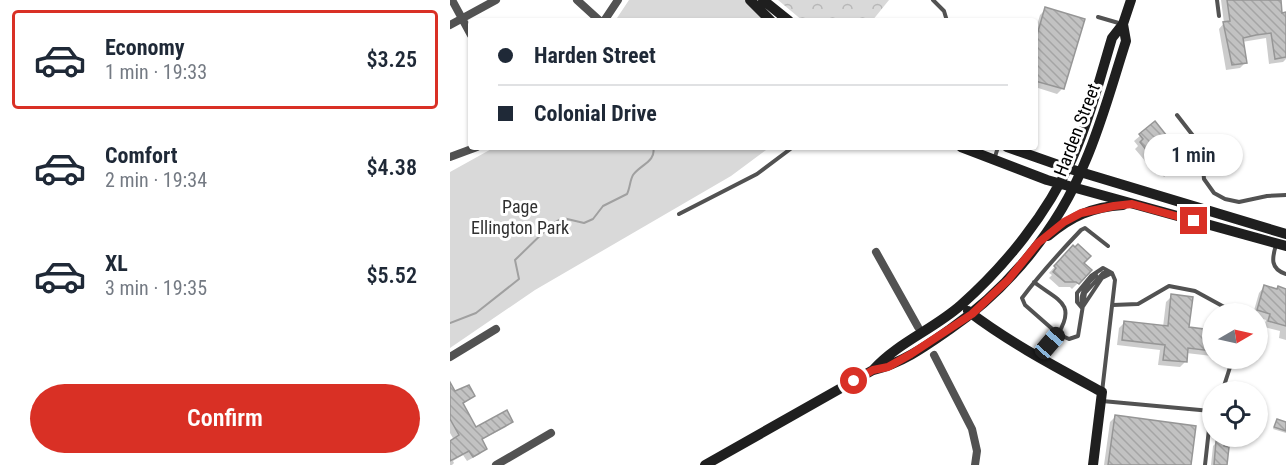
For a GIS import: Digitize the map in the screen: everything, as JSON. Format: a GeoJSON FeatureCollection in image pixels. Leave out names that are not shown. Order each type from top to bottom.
{"type":"FeatureCollection","features":[{"type":"Feature","properties":{"kind":"main road"},"geometry":{"type":"LineString","coordinates":[[750,0],[768,18]]}},
{"type":"Feature","properties":{"kind":"main road"},"geometry":{"type":"LineString","coordinates":[[763,0],[785,18]]}},
{"type":"Feature","properties":{"kind":"main road","name":"Harden Street"},"geometry":{"type":"LineString","coordinates":[[705,465],[873,370],[884,358],[926,332],[960,306],[999,267],[1018,246],[1067,168],[1084,126],[1112,38],[1123,24],[1131,0]]}},
{"type":"Feature","properties":{"kind":"main road","name":"Harden Street"},"geometry":{"type":"LineString","coordinates":[[873,370],[888,367],[911,354],[972,314],[1008,280],[1038,243],[1081,172],[1126,41],[1123,24]]}},
{"type":"Feature","properties":{"kind":"main road"},"geometry":{"type":"LineString","coordinates":[[968,150],[1059,184],[1281,245]]}},
{"type":"Feature","properties":{"kind":"main road"},"geometry":{"type":"LineString","coordinates":[[1016,150],[1067,168],[1286,234]]}},
{"type":"Feature","properties":{"kind":"main road"},"geometry":{"type":"LineString","coordinates":[[1038,243],[1064,222],[1081,213],[1132,204]]}},
{"type":"Feature","properties":{"kind":"main road"},"geometry":{"type":"LineString","coordinates":[[960,306],[997,333],[1102,397],[1093,465]]}},
{"type":"Feature","properties":{"kind":"street"},"geometry":{"type":"LineString","coordinates":[[452,0],[468,29]]}},
{"type":"Feature","properties":{"kind":"street"},"geometry":{"type":"LineString","coordinates":[[450,25],[496,0]]}},
{"type":"Feature","properties":{"kind":"street"},"geometry":{"type":"LineString","coordinates":[[577,0],[598,18]]}},
{"type":"Feature","properties":{"kind":"street"},"geometry":{"type":"LineString","coordinates":[[604,18],[618,0]]}},
{"type":"Feature","properties":{"kind":"street"},"geometry":{"type":"LineString","coordinates":[[450,157],[469,150]]}},
{"type":"Feature","properties":{"kind":"street"},"geometry":{"type":"LineString","coordinates":[[876,252],[917,326]]}},
{"type":"Feature","properties":{"kind":"street"},"geometry":{"type":"LineString","coordinates":[[450,357],[496,330]]}},
{"type":"Feature","properties":{"kind":"street"},"geometry":{"type":"LineString","coordinates":[[934,355],[972,429],[977,451],[975,465]]}},
{"type":"Feature","properties":{"kind":"street"},"geometry":{"type":"LineString","coordinates":[[496,465],[551,433]]}},
{"type":"Feature","properties":{"kind":"lane"},"geometry":{"type":"LineString","coordinates":[[933,0],[944,11],[946,18]]}},
{"type":"Feature","properties":{"kind":"lane"},"geometry":{"type":"LineString","coordinates":[[1217,0],[1219,16]]}},
{"type":"Feature","properties":{"kind":"lane"},"geometry":{"type":"LineString","coordinates":[[1098,17],[1123,24]]}},
{"type":"Feature","properties":{"kind":"lane"},"geometry":{"type":"LineString","coordinates":[[1177,115],[1201,146],[1204,179],[1214,194],[1225,200],[1239,202],[1267,196],[1286,195]]}},
{"type":"Feature","properties":{"kind":"lane"},"geometry":{"type":"LineString","coordinates":[[680,214],[757,174],[789,150]]}},
{"type":"Feature","properties":{"kind":"lane"},"geometry":{"type":"LineString","coordinates":[[993,160],[997,150]]}},
{"type":"Feature","properties":{"kind":"lane"},"geometry":{"type":"LineString","coordinates":[[1108,246],[1085,228],[1081,230],[1022,298],[1025,305],[1058,334],[1069,339],[1078,336],[1085,293],[1103,273],[1109,273]]}},
{"type":"Feature","properties":{"kind":"lane"},"geometry":{"type":"LineString","coordinates":[[1281,245],[1272,258],[1273,265],[1278,271],[1286,274]]}},
{"type":"Feature","properties":{"kind":"lane"},"geometry":{"type":"LineString","coordinates":[[1082,308],[1077,302],[1077,293],[1082,284],[1103,267],[1115,280],[1102,397],[1202,410]]}},
{"type":"Feature","properties":{"kind":"lane"},"geometry":{"type":"LineString","coordinates":[[1034,282],[1063,304],[1067,314],[1058,334],[1037,357]]}},
{"type":"Feature","properties":{"kind":"lane"},"geometry":{"type":"LineString","coordinates":[[1113,305],[1138,304],[1168,286],[1195,291],[1217,303]]}},
{"type":"Feature","properties":{"kind":"lane"},"geometry":{"type":"LineString","coordinates":[[1205,465],[1207,447]]}},
{"type":"Feature","properties":{"kind":"green space"},"geometry":{"type":"Polygon","coordinates":[[[629,0],[746,0],[767,18],[617,18],[629,0]]]}},
{"type":"Feature","properties":{"kind":"green space"},"geometry":{"type":"Polygon","coordinates":[[[778,0],[889,0],[874,18],[799,18],[778,0]]]}},
{"type":"Feature","properties":{"kind":"green space","name":"Page Ellington Park"},"geometry":{"type":"Polygon","coordinates":[[[490,150],[766,150],[731,176],[535,290],[450,348],[450,172],[490,150]]]}},
{"type":"Feature","properties":{"kind":"building"},"geometry":{"type":"Polygon","coordinates":[[[1227,0],[1281,0],[1282,13],[1286,12],[1286,57],[1275,59],[1271,33],[1256,35],[1243,38],[1247,63],[1232,65],[1223,22],[1230,21],[1227,0]]]}},
{"type":"Feature","properties":{"kind":"building"},"geometry":{"type":"Polygon","coordinates":[[[1045,7],[1085,19],[1064,89],[1038,82],[1038,32],[1045,7]]]}},
{"type":"Feature","properties":{"kind":"building"},"geometry":{"type":"Polygon","coordinates":[[[1155,121],[1186,160],[1170,173],[1166,167],[1162,170],[1140,142],[1143,139],[1139,134],[1155,121]]]}},
{"type":"Feature","properties":{"kind":"building"},"geometry":{"type":"Polygon","coordinates":[[[1078,244],[1091,256],[1084,263],[1092,270],[1079,284],[1065,282],[1053,272],[1056,268],[1054,266],[1073,245],[1075,247],[1078,244]]]}},
{"type":"Feature","properties":{"kind":"building"},"geometry":{"type":"Polygon","coordinates":[[[1264,285],[1286,289],[1286,326],[1268,321],[1270,314],[1268,313],[1268,303],[1259,303],[1264,285]]]}},
{"type":"Feature","properties":{"kind":"building"},"geometry":{"type":"Polygon","coordinates":[[[1171,294],[1193,297],[1189,327],[1202,329],[1202,350],[1188,348],[1187,362],[1163,360],[1165,345],[1122,340],[1124,321],[1168,326],[1171,294]]]}},
{"type":"Feature","properties":{"kind":"building"},"geometry":{"type":"Polygon","coordinates":[[[450,382],[455,391],[469,385],[475,396],[463,403],[476,427],[507,410],[513,422],[482,439],[487,449],[473,457],[469,451],[450,461],[450,441],[459,435],[450,419],[450,382]]]}},
{"type":"Feature","properties":{"kind":"building"},"geometry":{"type":"Polygon","coordinates":[[[1115,415],[1196,426],[1191,465],[1108,465],[1115,415]]]}},
{"type":"Feature","properties":{"kind":"building"},"geometry":{"type":"Polygon","coordinates":[[[1277,419],[1286,422],[1286,431],[1274,427],[1277,419]]]}},
{"type":"Feature","properties":{"kind":"building"},"geometry":{"type":"Polygon","coordinates":[[[1216,447],[1229,447],[1227,465],[1214,465],[1216,447]]]}},
{"type":"Feature","properties":{"kind":"waterway"},"geometry":{"type":"LineString","coordinates":[[450,323],[476,313],[519,279],[515,260],[552,224],[563,218],[584,223],[593,219],[603,206],[627,194],[633,175],[653,156],[654,150]]}},
{"type":"Feature","properties":{"kind":"route"},"geometry":{"type":"LineString","coordinates":[[854,381],[873,370],[888,367],[911,354],[972,314],[1008,280],[1038,243],[1064,222],[1081,213],[1132,204],[1194,221]]}}]}
